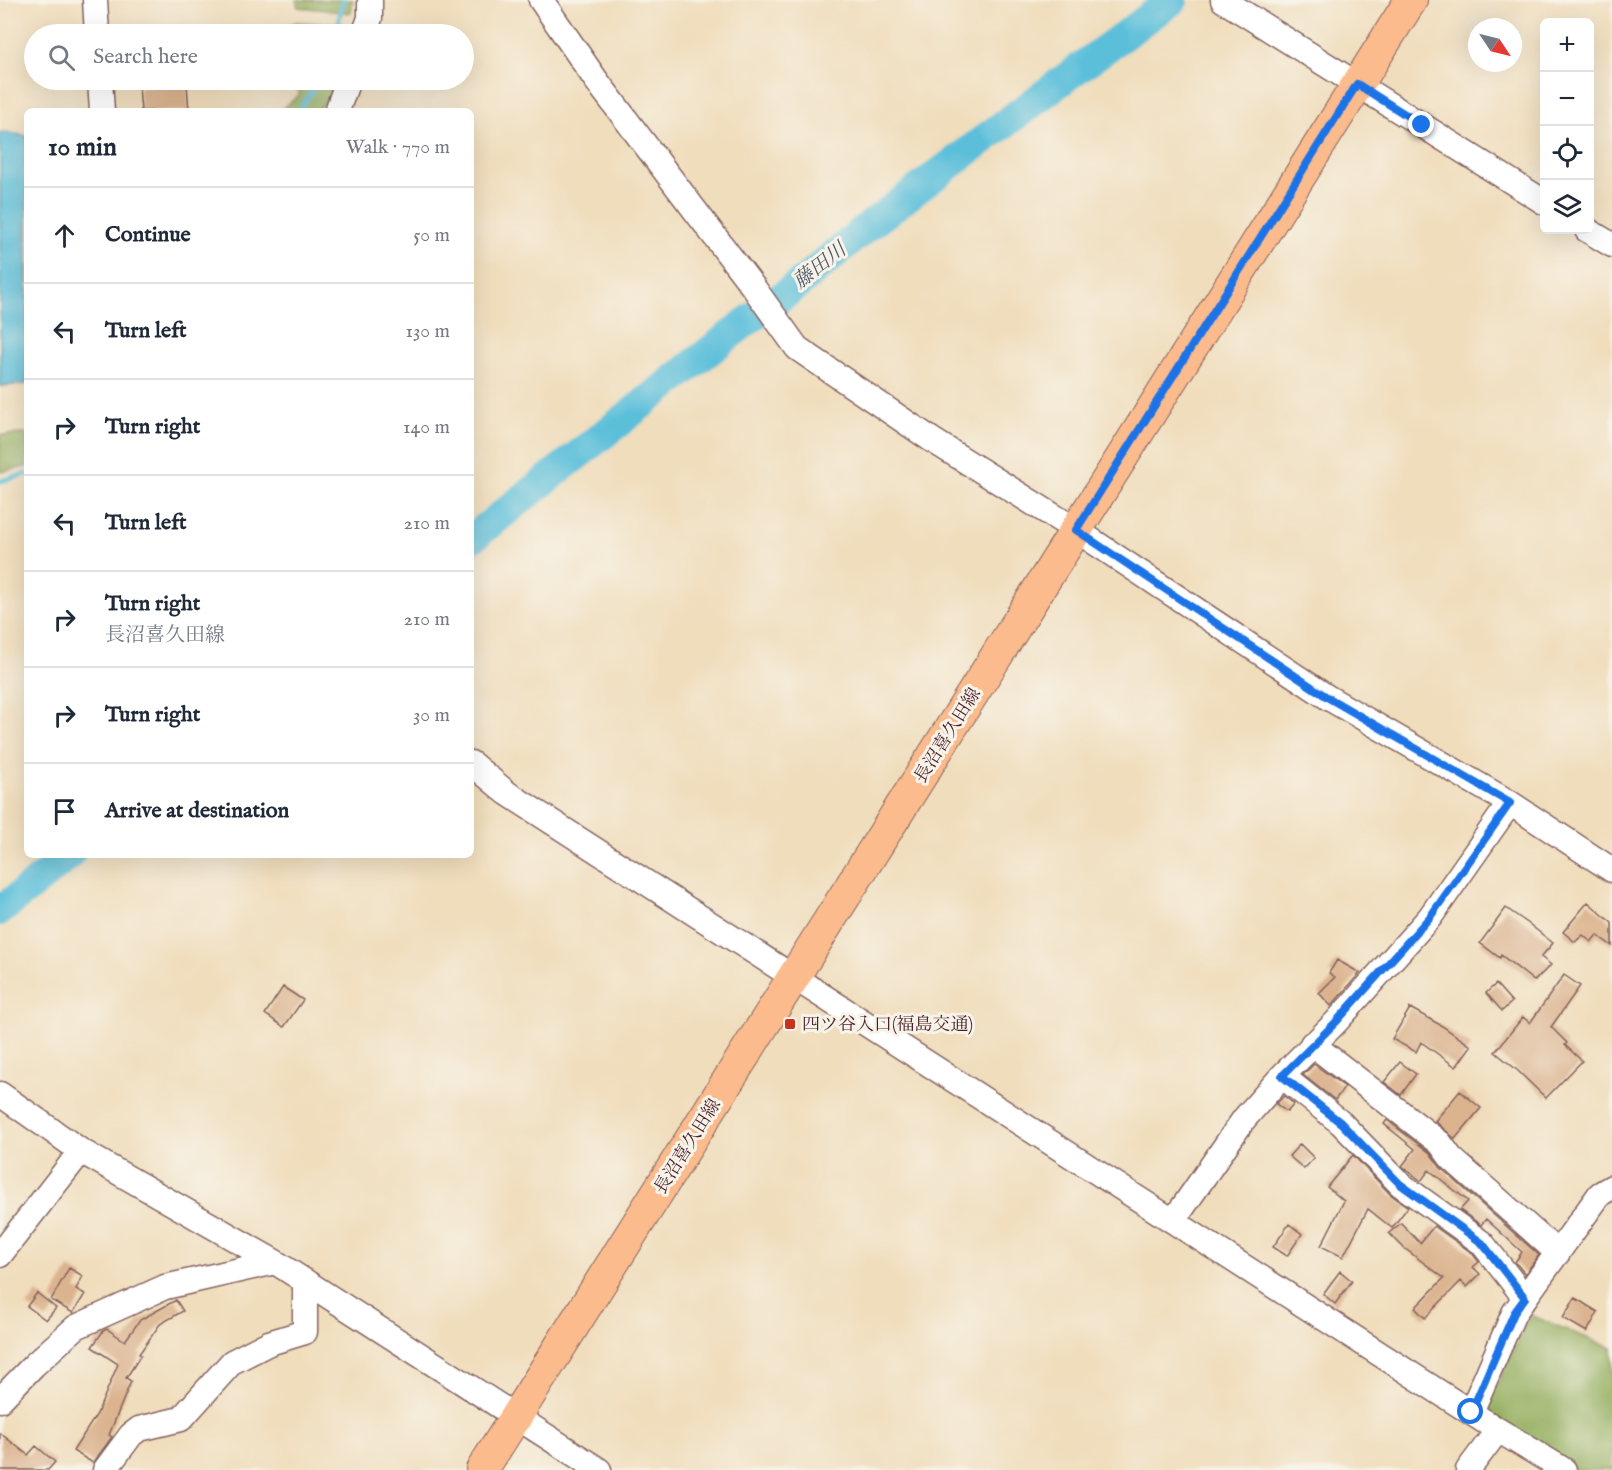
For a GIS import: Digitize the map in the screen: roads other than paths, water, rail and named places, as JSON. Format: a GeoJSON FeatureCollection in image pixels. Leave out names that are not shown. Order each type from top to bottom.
{"type":"FeatureCollection","features":[{"type":"Feature","properties":{"kind":"main road","name":"長沼喜久田線"},"geometry":{"type":"LineString","coordinates":[[482,1470],[1411,0]]}},
{"type":"Feature","properties":{"kind":"street"},"geometry":{"type":"LineString","coordinates":[[95,0],[96,24]]}},
{"type":"Feature","properties":{"kind":"street"},"geometry":{"type":"LineString","coordinates":[[368,24],[370,0]]}},
{"type":"Feature","properties":{"kind":"street"},"geometry":{"type":"LineString","coordinates":[[541,0],[596,80],[797,348],[933,440],[1076,530],[1327,697],[1510,803],[1612,870]]}},
{"type":"Feature","properties":{"kind":"street"},"geometry":{"type":"LineString","coordinates":[[1223,0],[1540,199]]}},
{"type":"Feature","properties":{"kind":"street"},"geometry":{"type":"LineString","coordinates":[[101,90],[102,108]]}},
{"type":"Feature","properties":{"kind":"street"},"geometry":{"type":"LineString","coordinates":[[338,108],[344,90]]}},
{"type":"Feature","properties":{"kind":"street"},"geometry":{"type":"LineString","coordinates":[[1594,234],[1612,245]]}},
{"type":"Feature","properties":{"kind":"street"},"geometry":{"type":"LineString","coordinates":[[474,766],[507,793],[1498,1430],[1564,1470]]}},
{"type":"Feature","properties":{"kind":"street"},"geometry":{"type":"LineString","coordinates":[[1174,1220],[1244,1119],[1312,1044],[1336,1022],[1430,917],[1510,803]]}},
{"type":"Feature","properties":{"kind":"street"},"geometry":{"type":"LineString","coordinates":[[1312,1044],[1440,1143],[1450,1158],[1558,1253]]}},
{"type":"Feature","properties":{"kind":"street"},"geometry":{"type":"LineString","coordinates":[[1282,1076],[1341,1123],[1400,1184],[1482,1243],[1525,1298]]}},
{"type":"Feature","properties":{"kind":"street"},"geometry":{"type":"LineString","coordinates":[[0,1094],[81,1151],[275,1262],[599,1470]]}},
{"type":"Feature","properties":{"kind":"street"},"geometry":{"type":"LineString","coordinates":[[0,1255],[81,1151]]}},
{"type":"Feature","properties":{"kind":"street"},"geometry":{"type":"LineString","coordinates":[[1471,1412],[1514,1313],[1600,1194],[1612,1187]]}},
{"type":"Feature","properties":{"kind":"street"},"geometry":{"type":"LineString","coordinates":[[0,1400],[34,1365],[76,1328],[165,1287],[275,1262]]}},
{"type":"Feature","properties":{"kind":"street"},"geometry":{"type":"LineString","coordinates":[[105,1470],[131,1435],[139,1429],[181,1419],[232,1362],[269,1343],[305,1332],[305,1281]]}},
{"type":"Feature","properties":{"kind":"street"},"geometry":{"type":"LineString","coordinates":[[1468,1470],[1498,1430]]}},
{"type":"Feature","properties":{"kind":"water"},"geometry":{"type":"Polygon","coordinates":[[[0,132],[24,136],[24,384],[0,386],[0,132]]]}},
{"type":"Feature","properties":{"kind":"waterway"},"geometry":{"type":"LineString","coordinates":[[338,24],[343,0]]}},
{"type":"Feature","properties":{"kind":"waterway","name":"藤田川"},"geometry":{"type":"LineString","coordinates":[[474,537],[745,323],[799,284],[862,231],[1173,0]]}},
{"type":"Feature","properties":{"kind":"waterway"},"geometry":{"type":"LineString","coordinates":[[300,108],[313,90]]}},
{"type":"Feature","properties":{"kind":"waterway"},"geometry":{"type":"LineString","coordinates":[[0,481],[24,475]]}},
{"type":"Feature","properties":{"kind":"waterway","name":"藤田川"},"geometry":{"type":"LineString","coordinates":[[0,911],[66,858]]}},
{"type":"Feature","properties":{"kind":"place","name":"四ツ谷入口(福島交通)"},"geometry":{"type":"Point","coordinates":[790,1024]}}]}
